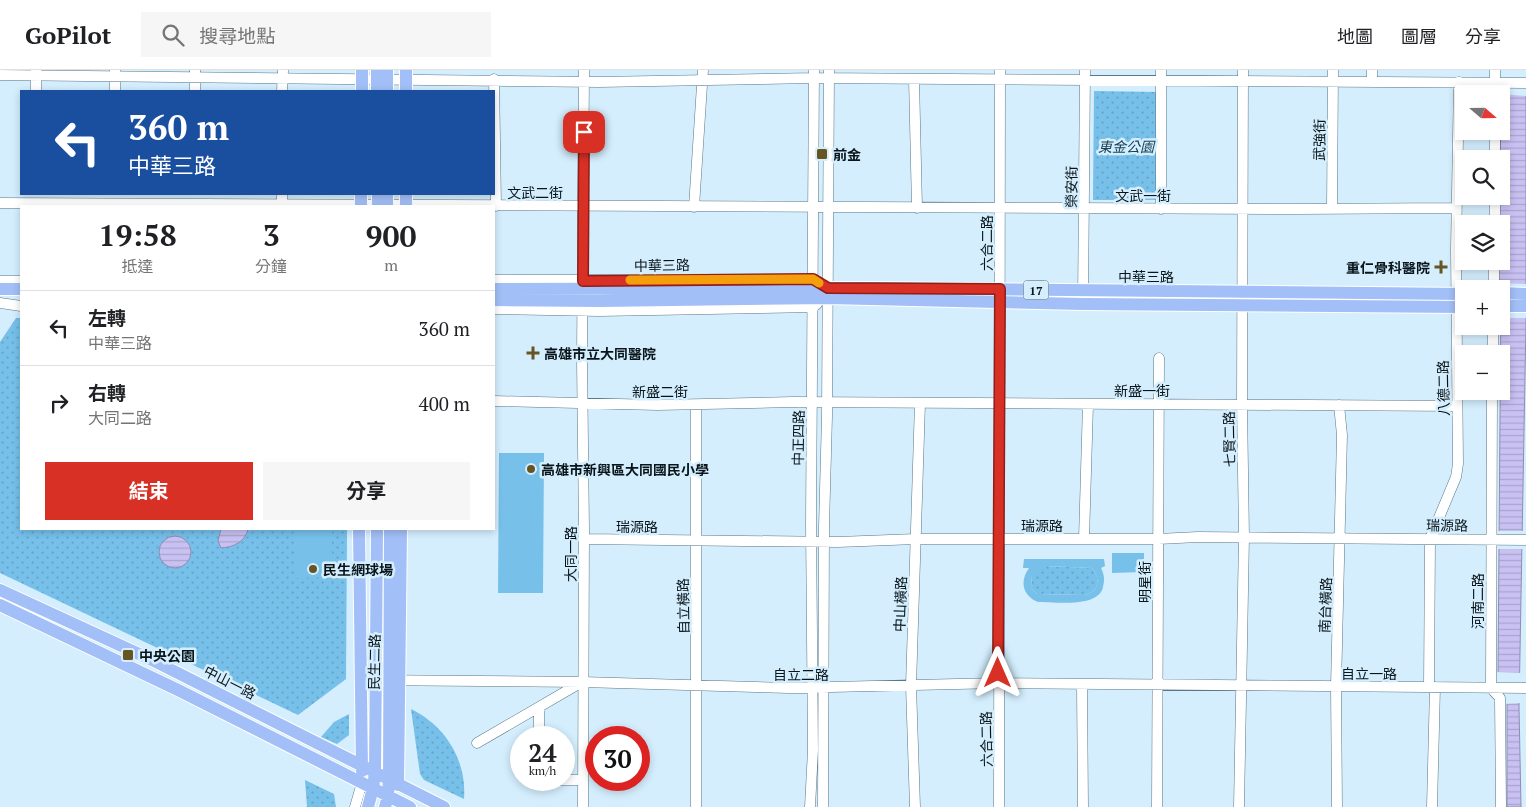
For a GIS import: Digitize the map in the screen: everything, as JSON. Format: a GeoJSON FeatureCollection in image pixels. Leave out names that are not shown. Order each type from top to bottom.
{"type":"FeatureCollection","features":[{"type":"Feature","properties":{"kind":"main road"},"geometry":{"type":"LineString","coordinates":[[362,74],[362,90]]}},
{"type":"Feature","properties":{"kind":"main road","name":"中華三路"},"geometry":{"type":"LineString","coordinates":[[495,300],[583,296],[1000,289],[1084,298],[1243,305],[1455,300]]}},
{"type":"Feature","properties":{"kind":"main road"},"geometry":{"type":"LineString","coordinates":[[5,299],[20,290]]}},
{"type":"Feature","properties":{"kind":"main road","name":"中華三路"},"geometry":{"type":"LineString","coordinates":[[495,290],[583,296]]}},
{"type":"Feature","properties":{"kind":"main road","name":"中華三路"},"geometry":{"type":"LineString","coordinates":[[828,293],[1000,303],[1244,292],[1455,300]]}},
{"type":"Feature","properties":{"kind":"main road"},"geometry":{"type":"LineString","coordinates":[[1510,293],[1526,294]]}},
{"type":"Feature","properties":{"kind":"main road"},"geometry":{"type":"LineString","coordinates":[[1510,306],[1526,306]]}},
{"type":"Feature","properties":{"kind":"main road"},"geometry":{"type":"LineString","coordinates":[[359,530],[362,766],[368,786],[368,807]]}},
{"type":"Feature","properties":{"kind":"main road","name":"民生二路"},"geometry":{"type":"LineString","coordinates":[[368,786],[375,772],[376,530]]}},
{"type":"Feature","properties":{"kind":"main road","name":"民生二路"},"geometry":{"type":"LineString","coordinates":[[390,530],[395,681]]}},
{"type":"Feature","properties":{"kind":"main road"},"geometry":{"type":"LineString","coordinates":[[386,801],[393,782],[395,681],[402,530]]}},
{"type":"Feature","properties":{"kind":"main road","name":"中山一路"},"geometry":{"type":"LineString","coordinates":[[0,590],[152,660],[444,807]]}},
{"type":"Feature","properties":{"kind":"main road"},"geometry":{"type":"LineString","coordinates":[[0,605],[170,686],[368,786],[386,801],[403,806]]}},
{"type":"Feature","properties":{"kind":"street","name":"大同一路"},"geometry":{"type":"LineString","coordinates":[[583,807],[584,539],[582,404],[584,70]]}},
{"type":"Feature","properties":{"kind":"street"},"geometry":{"type":"LineString","coordinates":[[1161,70],[1161,209]]}},
{"type":"Feature","properties":{"kind":"street","name":"七賢二路"},"geometry":{"type":"LineString","coordinates":[[1239,807],[1244,537],[1242,404],[1244,70]]}},
{"type":"Feature","properties":{"kind":"street","name":"武強街"},"geometry":{"type":"LineString","coordinates":[[1332,209],[1333,70]]}},
{"type":"Feature","properties":{"kind":"street"},"geometry":{"type":"LineString","coordinates":[[1372,70],[1372,82]]}},
{"type":"Feature","properties":{"kind":"street"},"geometry":{"type":"LineString","coordinates":[[1495,70],[1500,82],[1499,85]]}},
{"type":"Feature","properties":{"kind":"street"},"geometry":{"type":"LineString","coordinates":[[0,76],[36,73],[362,74],[382,80],[494,79],[584,81],[703,74],[829,74],[914,79],[1000,75],[1086,75],[1161,82],[1526,83]]}},
{"type":"Feature","properties":{"kind":"street"},"geometry":{"type":"LineString","coordinates":[[36,73],[36,90]]}},
{"type":"Feature","properties":{"kind":"street"},"geometry":{"type":"LineString","coordinates":[[115,73],[115,90]]}},
{"type":"Feature","properties":{"kind":"street"},"geometry":{"type":"LineString","coordinates":[[195,73],[195,90]]}},
{"type":"Feature","properties":{"kind":"street"},"geometry":{"type":"LineString","coordinates":[[282,74],[282,90]]}},
{"type":"Feature","properties":{"kind":"street"},"geometry":{"type":"LineString","coordinates":[[694,207],[703,74]]}},
{"type":"Feature","properties":{"kind":"street","name":"中正四路"},"geometry":{"type":"LineString","coordinates":[[810,807],[814,74]]}},
{"type":"Feature","properties":{"kind":"street","name":"中正四路"},"geometry":{"type":"LineString","coordinates":[[824,807],[824,541],[827,402],[829,74]]}},
{"type":"Feature","properties":{"kind":"street","name":"六合二路"},"geometry":{"type":"LineString","coordinates":[[999,807],[998,403],[1000,75]]}},
{"type":"Feature","properties":{"kind":"street","name":"榮安街"},"geometry":{"type":"LineString","coordinates":[[1084,298],[1086,75]]}},
{"type":"Feature","properties":{"kind":"street"},"geometry":{"type":"LineString","coordinates":[[494,79],[494,90]]}},
{"type":"Feature","properties":{"kind":"street"},"geometry":{"type":"LineString","coordinates":[[914,79],[917,208]]}},
{"type":"Feature","properties":{"kind":"street","name":"八德二路"},"geometry":{"type":"LineString","coordinates":[[1459,82],[1456,208],[1460,280]]}},
{"type":"Feature","properties":{"kind":"street"},"geometry":{"type":"LineString","coordinates":[[495,142],[496,206]]}},
{"type":"Feature","properties":{"kind":"street","name":"文武二街"},"geometry":{"type":"LineString","coordinates":[[0,203],[36,198],[114,202],[194,199],[282,202],[406,202],[474,205]]}},
{"type":"Feature","properties":{"kind":"street","name":"文武二街"},"geometry":{"type":"LineString","coordinates":[[496,206],[829,208]]}},
{"type":"Feature","properties":{"kind":"street","name":"文武一街"},"geometry":{"type":"LineString","coordinates":[[829,208],[1456,208]]}},
{"type":"Feature","properties":{"kind":"street","name":"中華三路"},"geometry":{"type":"LineString","coordinates":[[495,280],[583,296]]}},
{"type":"Feature","properties":{"kind":"street"},"geometry":{"type":"LineString","coordinates":[[0,281],[20,281]]}},
{"type":"Feature","properties":{"kind":"street","name":"中華三路"},"geometry":{"type":"LineString","coordinates":[[495,309],[583,296],[828,293]]}},
{"type":"Feature","properties":{"kind":"street"},"geometry":{"type":"LineString","coordinates":[[5,299],[20,306]]}},
{"type":"Feature","properties":{"kind":"street","name":"八德二路"},"geometry":{"type":"LineString","coordinates":[[1432,807],[1430,539],[1456,477],[1458,464],[1457,406],[1460,335]]}},
{"type":"Feature","properties":{"kind":"street","name":"明星街"},"geometry":{"type":"LineString","coordinates":[[1157,807],[1159,358]]}},
{"type":"Feature","properties":{"kind":"street","name":"河南二路"},"geometry":{"type":"LineString","coordinates":[[1492,400],[1495,688],[1500,698],[1501,807]]}},
{"type":"Feature","properties":{"kind":"street","name":"新盛二街"},"geometry":{"type":"LineString","coordinates":[[495,401],[696,405],[827,402]]}},
{"type":"Feature","properties":{"kind":"street","name":"新盛一街"},"geometry":{"type":"LineString","coordinates":[[827,402],[1457,406]]}},
{"type":"Feature","properties":{"kind":"street","name":"中山橫路"},"geometry":{"type":"LineString","coordinates":[[915,807],[911,686],[920,402]]}},
{"type":"Feature","properties":{"kind":"street"},"geometry":{"type":"LineString","coordinates":[[1084,539],[1088,404]]}},
{"type":"Feature","properties":{"kind":"street","name":"自立橫路"},"geometry":{"type":"LineString","coordinates":[[696,405],[696,807]]}},
{"type":"Feature","properties":{"kind":"street","name":"南台橫路"},"geometry":{"type":"LineString","coordinates":[[1337,807],[1336,687],[1342,435],[1338,405]]}},
{"type":"Feature","properties":{"kind":"street","name":"瑞源路"},"geometry":{"type":"LineString","coordinates":[[584,539],[824,541],[1244,537],[1526,540]]}},
{"type":"Feature","properties":{"kind":"street","name":"自立二路"},"geometry":{"type":"LineString","coordinates":[[361,680],[582,682],[812,688],[999,683],[1240,685]]}},
{"type":"Feature","properties":{"kind":"street"},"geometry":{"type":"LineString","coordinates":[[477,743],[582,682]]}},
{"type":"Feature","properties":{"kind":"street"},"geometry":{"type":"LineString","coordinates":[[1082,685],[1083,807]]}},
{"type":"Feature","properties":{"kind":"street","name":"自立一路"},"geometry":{"type":"LineString","coordinates":[[1240,685],[1526,688]]}},
{"type":"Feature","properties":{"kind":"street"},"geometry":{"type":"LineString","coordinates":[[539,707],[539,726]]}},
{"type":"Feature","properties":{"kind":"street"},"geometry":{"type":"LineString","coordinates":[[575,780],[583,780]]}},
{"type":"Feature","properties":{"kind":"street"},"geometry":{"type":"LineString","coordinates":[[393,782],[403,806]]}},
{"type":"Feature","properties":{"kind":"street"},"geometry":{"type":"LineString","coordinates":[[355,807],[368,786]]}},
{"type":"Feature","properties":{"kind":"green space","name":"東金公園"},"geometry":{"type":"Polygon","coordinates":[[[1094,91],[1159,92],[1158,200],[1093,200],[1094,91]]]}},
{"type":"Feature","properties":{"kind":"green space","name":"中央公園"},"geometry":{"type":"Polygon","coordinates":[[[16,318],[20,318],[20,530],[347,530],[346,679],[298,715],[0,573],[0,342],[16,318]]]}},
{"type":"Feature","properties":{"kind":"green space"},"geometry":{"type":"Polygon","coordinates":[[[499,453],[544,453],[543,593],[498,593],[499,453]]]}},
{"type":"Feature","properties":{"kind":"green space"},"geometry":{"type":"Polygon","coordinates":[[[294,530],[332,530],[332,577],[294,578],[294,530]]]}},
{"type":"Feature","properties":{"kind":"green space"},"geometry":{"type":"Polygon","coordinates":[[[1112,553],[1144,553],[1144,572],[1112,573],[1112,553]]]}},
{"type":"Feature","properties":{"kind":"green space"},"geometry":{"type":"Polygon","coordinates":[[[1024,559],[1104,559],[1105,566],[1101,568],[1104,577],[1103,587],[1100,594],[1085,601],[1065,603],[1038,602],[1029,596],[1024,588],[1024,578],[1029,568],[1023,568],[1024,559]],[[1046,566],[1032,575],[1031,588],[1037,594],[1084,595],[1093,591],[1097,584],[1097,576],[1092,568],[1046,566]]]}},
{"type":"Feature","properties":{"kind":"green space"},"geometry":{"type":"Polygon","coordinates":[[[1045,566],[1092,568],[1097,576],[1097,584],[1093,591],[1084,595],[1037,594],[1031,588],[1032,574],[1045,566]]]}},
{"type":"Feature","properties":{"kind":"green space"},"geometry":{"type":"Polygon","coordinates":[[[411,709],[434,725],[452,746],[462,771],[464,799],[424,780],[420,774],[411,709]]]}},
{"type":"Feature","properties":{"kind":"green space"},"geometry":{"type":"Polygon","coordinates":[[[349,714],[349,735],[337,744],[321,737],[334,722],[349,714]]]}},
{"type":"Feature","properties":{"kind":"green space"},"geometry":{"type":"Polygon","coordinates":[[[305,780],[334,794],[336,807],[307,807],[305,780]]]}},
{"type":"Feature","properties":{"kind":"shaded area"},"geometry":{"type":"Polygon","coordinates":[[[1510,89],[1526,91],[1526,321],[1519,707],[1521,807],[1507,807],[1507,702],[1498,674],[1500,400],[1510,400],[1510,345],[1501,345],[1501,335],[1510,335],[1510,280],[1499,280],[1498,270],[1510,270],[1510,215],[1497,215],[1498,205],[1510,205],[1510,150],[1500,150],[1501,140],[1510,140],[1510,89]]]}},
{"type":"Feature","properties":{"kind":"shaded area"},"geometry":{"type":"Polygon","coordinates":[[[221,530],[248,530],[242,540],[230,546],[221,548],[218,541],[221,530]]]}},
{"type":"Feature","properties":{"kind":"shaded area"},"geometry":{"type":"Polygon","coordinates":[[[175,536],[187,540],[191,552],[187,564],[175,568],[163,564],[159,552],[163,540],[175,536]]]}},
{"type":"Feature","properties":{"kind":"pier"},"geometry":{"type":"Polygon","coordinates":[[[1500,70],[1526,70],[1526,96],[1510,95],[1510,85],[1500,85],[1500,70]]]}},
{"type":"Feature","properties":{"kind":"pier"},"geometry":{"type":"Polygon","coordinates":[[[1510,283],[1526,284],[1526,318],[1510,318],[1510,283]]]}},
{"type":"Feature","properties":{"kind":"pier"},"geometry":{"type":"Polygon","coordinates":[[[1496,531],[1525,531],[1525,549],[1497,549],[1496,531]]]}},
{"type":"Feature","properties":{"kind":"pier"},"geometry":{"type":"Polygon","coordinates":[[[1496,672],[1523,673],[1521,703],[1504,704],[1496,672]]]}},
{"type":"Feature","properties":{"kind":"slow traffic"},"geometry":{"type":"LineString","coordinates":[[630,280],[813,279],[819,283]]}},
{"type":"Feature","properties":{"kind":"place","name":"前金"},"geometry":{"type":"Point","coordinates":[822,154]}},
{"type":"Feature","properties":{"kind":"place","name":"重仁骨科醫院"},"geometry":{"type":"Point","coordinates":[1441,267]}},
{"type":"Feature","properties":{"kind":"place","name":"高雄市立大同醫院"},"geometry":{"type":"Point","coordinates":[533,353]}},
{"type":"Feature","properties":{"kind":"place","name":"高雄市新興區大同國民小學"},"geometry":{"type":"Point","coordinates":[531,469]}},
{"type":"Feature","properties":{"kind":"place","name":"民生網球場"},"geometry":{"type":"Point","coordinates":[313,569]}},
{"type":"Feature","properties":{"kind":"place","name":"中央公園"},"geometry":{"type":"Point","coordinates":[128,655]}},
{"type":"Feature","properties":{"kind":"route"},"geometry":{"type":"LineString","coordinates":[[584,132],[583,281],[744,278],[813,279],[828,288],[1000,289],[998,673]]}}]}
